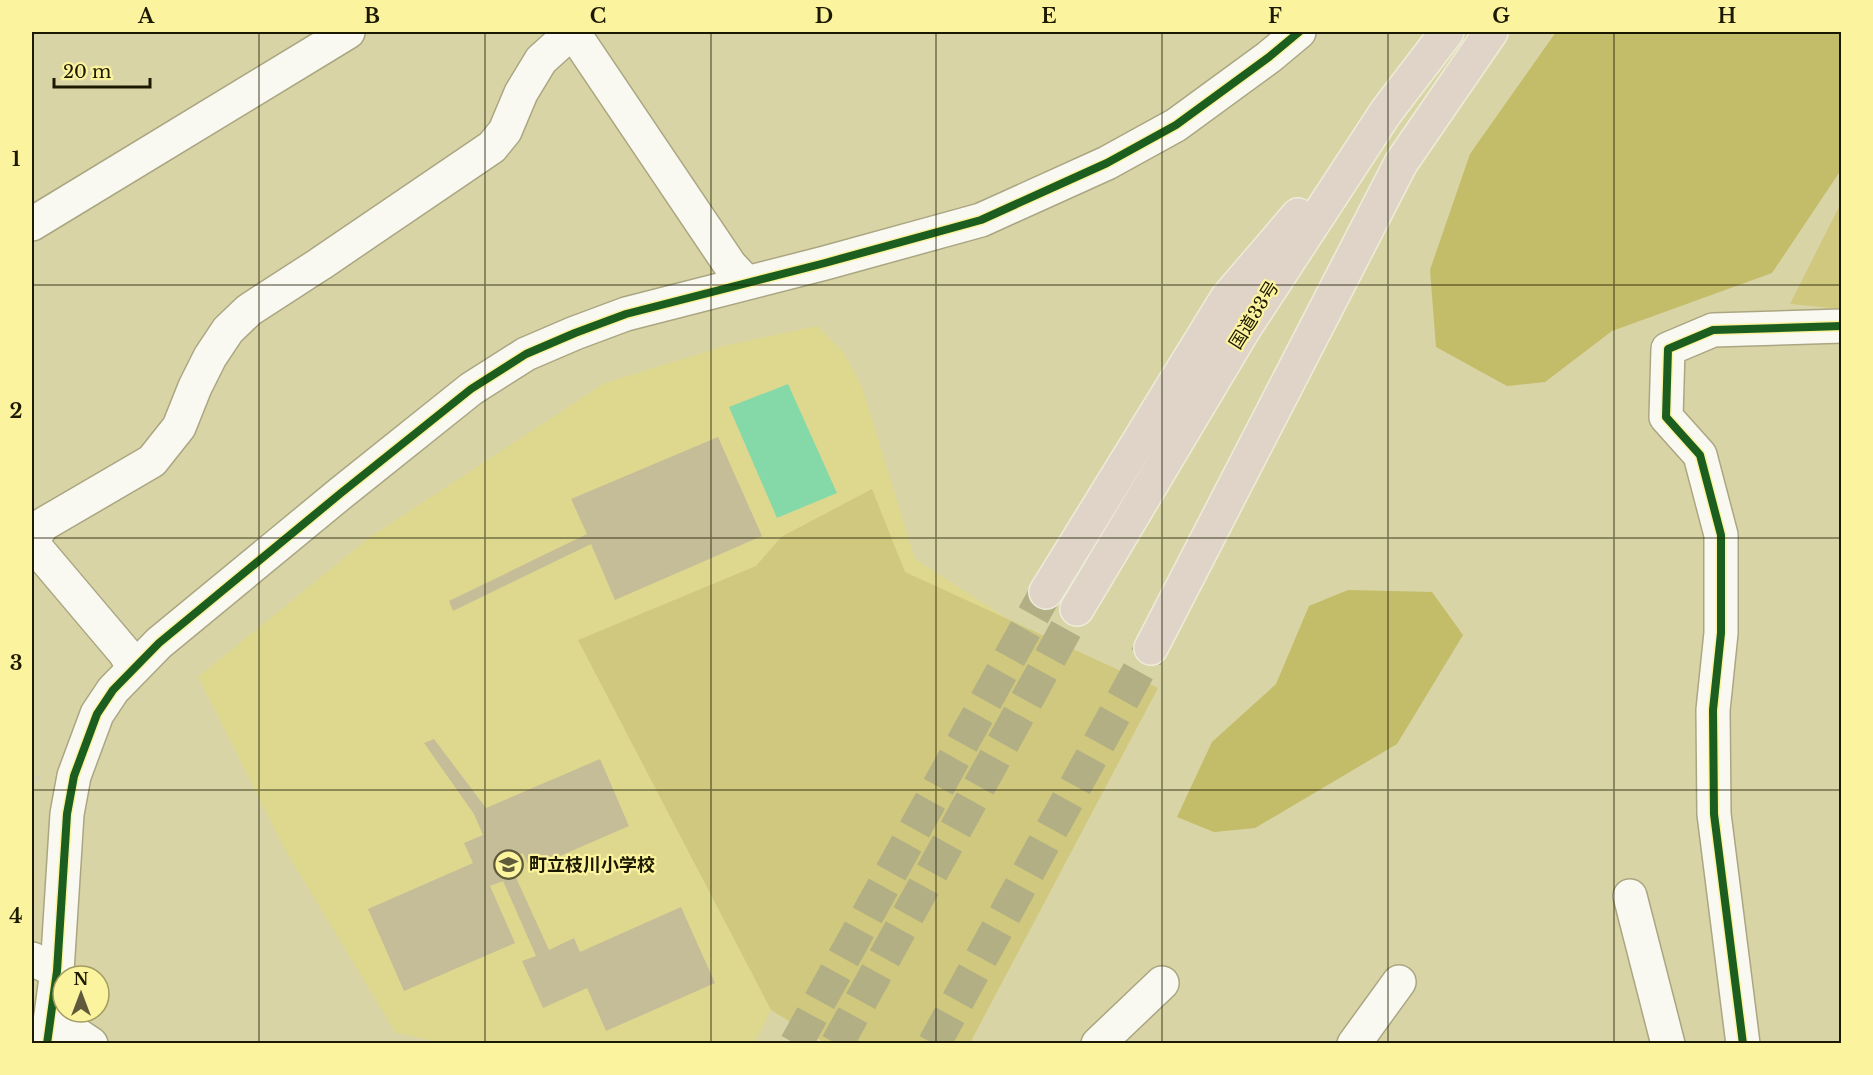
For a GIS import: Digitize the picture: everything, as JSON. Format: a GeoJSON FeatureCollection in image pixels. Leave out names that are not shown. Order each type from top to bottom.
{"type":"FeatureCollection","features":[{"type":"Feature","properties":{"kind":"highway","name":"国道33号"},"geometry":{"type":"LineString","coordinates":[[1077,609],[1244,329],[1386,112],[1447,32]]}},
{"type":"Feature","properties":{"kind":"highway"},"geometry":{"type":"LineString","coordinates":[[1151,648],[1401,164],[1491,32]]}},
{"type":"Feature","properties":{"kind":"highway"},"geometry":{"type":"LineString","coordinates":[[1046,592],[1227,298],[1386,112]]}},
{"type":"Feature","properties":{"kind":"street"},"geometry":{"type":"LineString","coordinates":[[32,225],[348,32]]}},
{"type":"Feature","properties":{"kind":"street"},"geometry":{"type":"LineString","coordinates":[[133,668],[125,653],[35,531],[152,460],[179,427],[210,357],[228,330],[249,310],[321,264],[492,147],[505,131],[521,93],[541,60],[573,32],[730,265],[746,282]]}},
{"type":"Feature","properties":{"kind":"street"},"geometry":{"type":"LineString","coordinates":[[91,1044],[49,1030],[44,965],[67,814],[74,776],[97,714],[113,690],[159,644],[471,388],[526,354],[626,314],[981,220],[1107,163],[1176,125],[1269,57],[1299,32]]}},
{"type":"Feature","properties":{"kind":"street"},"geometry":{"type":"LineString","coordinates":[[1743,1044],[1714,814],[1713,710],[1721,633],[1720,535],[1700,455],[1666,417],[1668,349],[1713,330],[1842,326]]}},
{"type":"Feature","properties":{"kind":"street"},"geometry":{"type":"LineString","coordinates":[[1630,896],[1668,1044]]}},
{"type":"Feature","properties":{"kind":"street"},"geometry":{"type":"LineString","coordinates":[[1354,1044],[1399,982]]}},
{"type":"Feature","properties":{"kind":"street"},"geometry":{"type":"LineString","coordinates":[[1098,1044],[1162,983]]}},
{"type":"Feature","properties":{"kind":"shaded area"},"geometry":{"type":"Polygon","coordinates":[[[1556,32],[1841,32],[1841,170],[1772,273],[1612,331],[1545,382],[1507,386],[1436,347],[1430,270],[1470,154],[1556,32]]]}},
{"type":"Feature","properties":{"kind":"shaded area"},"geometry":{"type":"Polygon","coordinates":[[[1841,203],[1841,309],[1790,304],[1841,203]]]}},
{"type":"Feature","properties":{"kind":"shaded area","name":"町立枝川小学校"},"geometry":{"type":"Polygon","coordinates":[[[817,326],[844,353],[863,390],[915,559],[1011,621],[1158,688],[970,1043],[825,1043],[771,1010],[754,1043],[449,1044],[396,1033],[284,848],[198,677],[370,537],[605,383],[728,345],[817,326]]]}},
{"type":"Feature","properties":{"kind":"shaded area"},"geometry":{"type":"Polygon","coordinates":[[[788,384],[837,493],[777,518],[729,407],[788,384]]]}},
{"type":"Feature","properties":{"kind":"shaded area"},"geometry":{"type":"Polygon","coordinates":[[[872,489],[905,572],[1158,688],[970,1043],[825,1043],[771,1010],[578,640],[756,566],[781,537],[872,489]]]}},
{"type":"Feature","properties":{"kind":"shaded area"},"geometry":{"type":"Polygon","coordinates":[[[1348,590],[1432,592],[1463,635],[1397,744],[1255,828],[1214,832],[1177,817],[1212,742],[1276,684],[1309,606],[1348,590]]]}},
{"type":"Feature","properties":{"kind":"building"},"geometry":{"type":"Polygon","coordinates":[[[718,437],[762,536],[615,600],[591,544],[453,611],[449,601],[587,534],[571,499],[718,437]]]}},
{"type":"Feature","properties":{"kind":"building"},"geometry":{"type":"Polygon","coordinates":[[[434,739],[486,808],[600,759],[629,826],[530,869],[523,853],[508,860],[549,950],[574,938],[580,952],[681,907],[715,983],[606,1031],[587,988],[543,1008],[522,961],[536,956],[503,881],[490,886],[515,943],[404,991],[368,909],[473,863],[464,843],[483,835],[474,814],[424,743],[434,739]]]}},
{"type":"Feature","properties":{"kind":"tunnel"},"geometry":{"type":"LineString","coordinates":[[796,1044],[1046,592]]}},
{"type":"Feature","properties":{"kind":"tunnel"},"geometry":{"type":"LineString","coordinates":[[837,1044],[1077,609]]}},
{"type":"Feature","properties":{"kind":"tunnel"},"geometry":{"type":"LineString","coordinates":[[934,1044],[1151,648]]}},
{"type":"Feature","properties":{"kind":"cycle path"},"geometry":{"type":"LineString","coordinates":[[47,1044],[57,971],[67,814],[74,776],[97,714],[113,690],[159,643],[341,493],[471,389],[526,354],[626,314],[981,220],[1107,163],[1176,125],[1269,57],[1299,32]]}},
{"type":"Feature","properties":{"kind":"cycle path"},"geometry":{"type":"LineString","coordinates":[[1743,1044],[1714,814],[1713,710],[1721,633],[1721,535],[1700,455],[1666,417],[1668,349],[1713,330],[1842,326]]}},
{"type":"Feature","properties":{"kind":"place","name":"町立枝川小学校"},"geometry":{"type":"Point","coordinates":[508,865]}}]}
